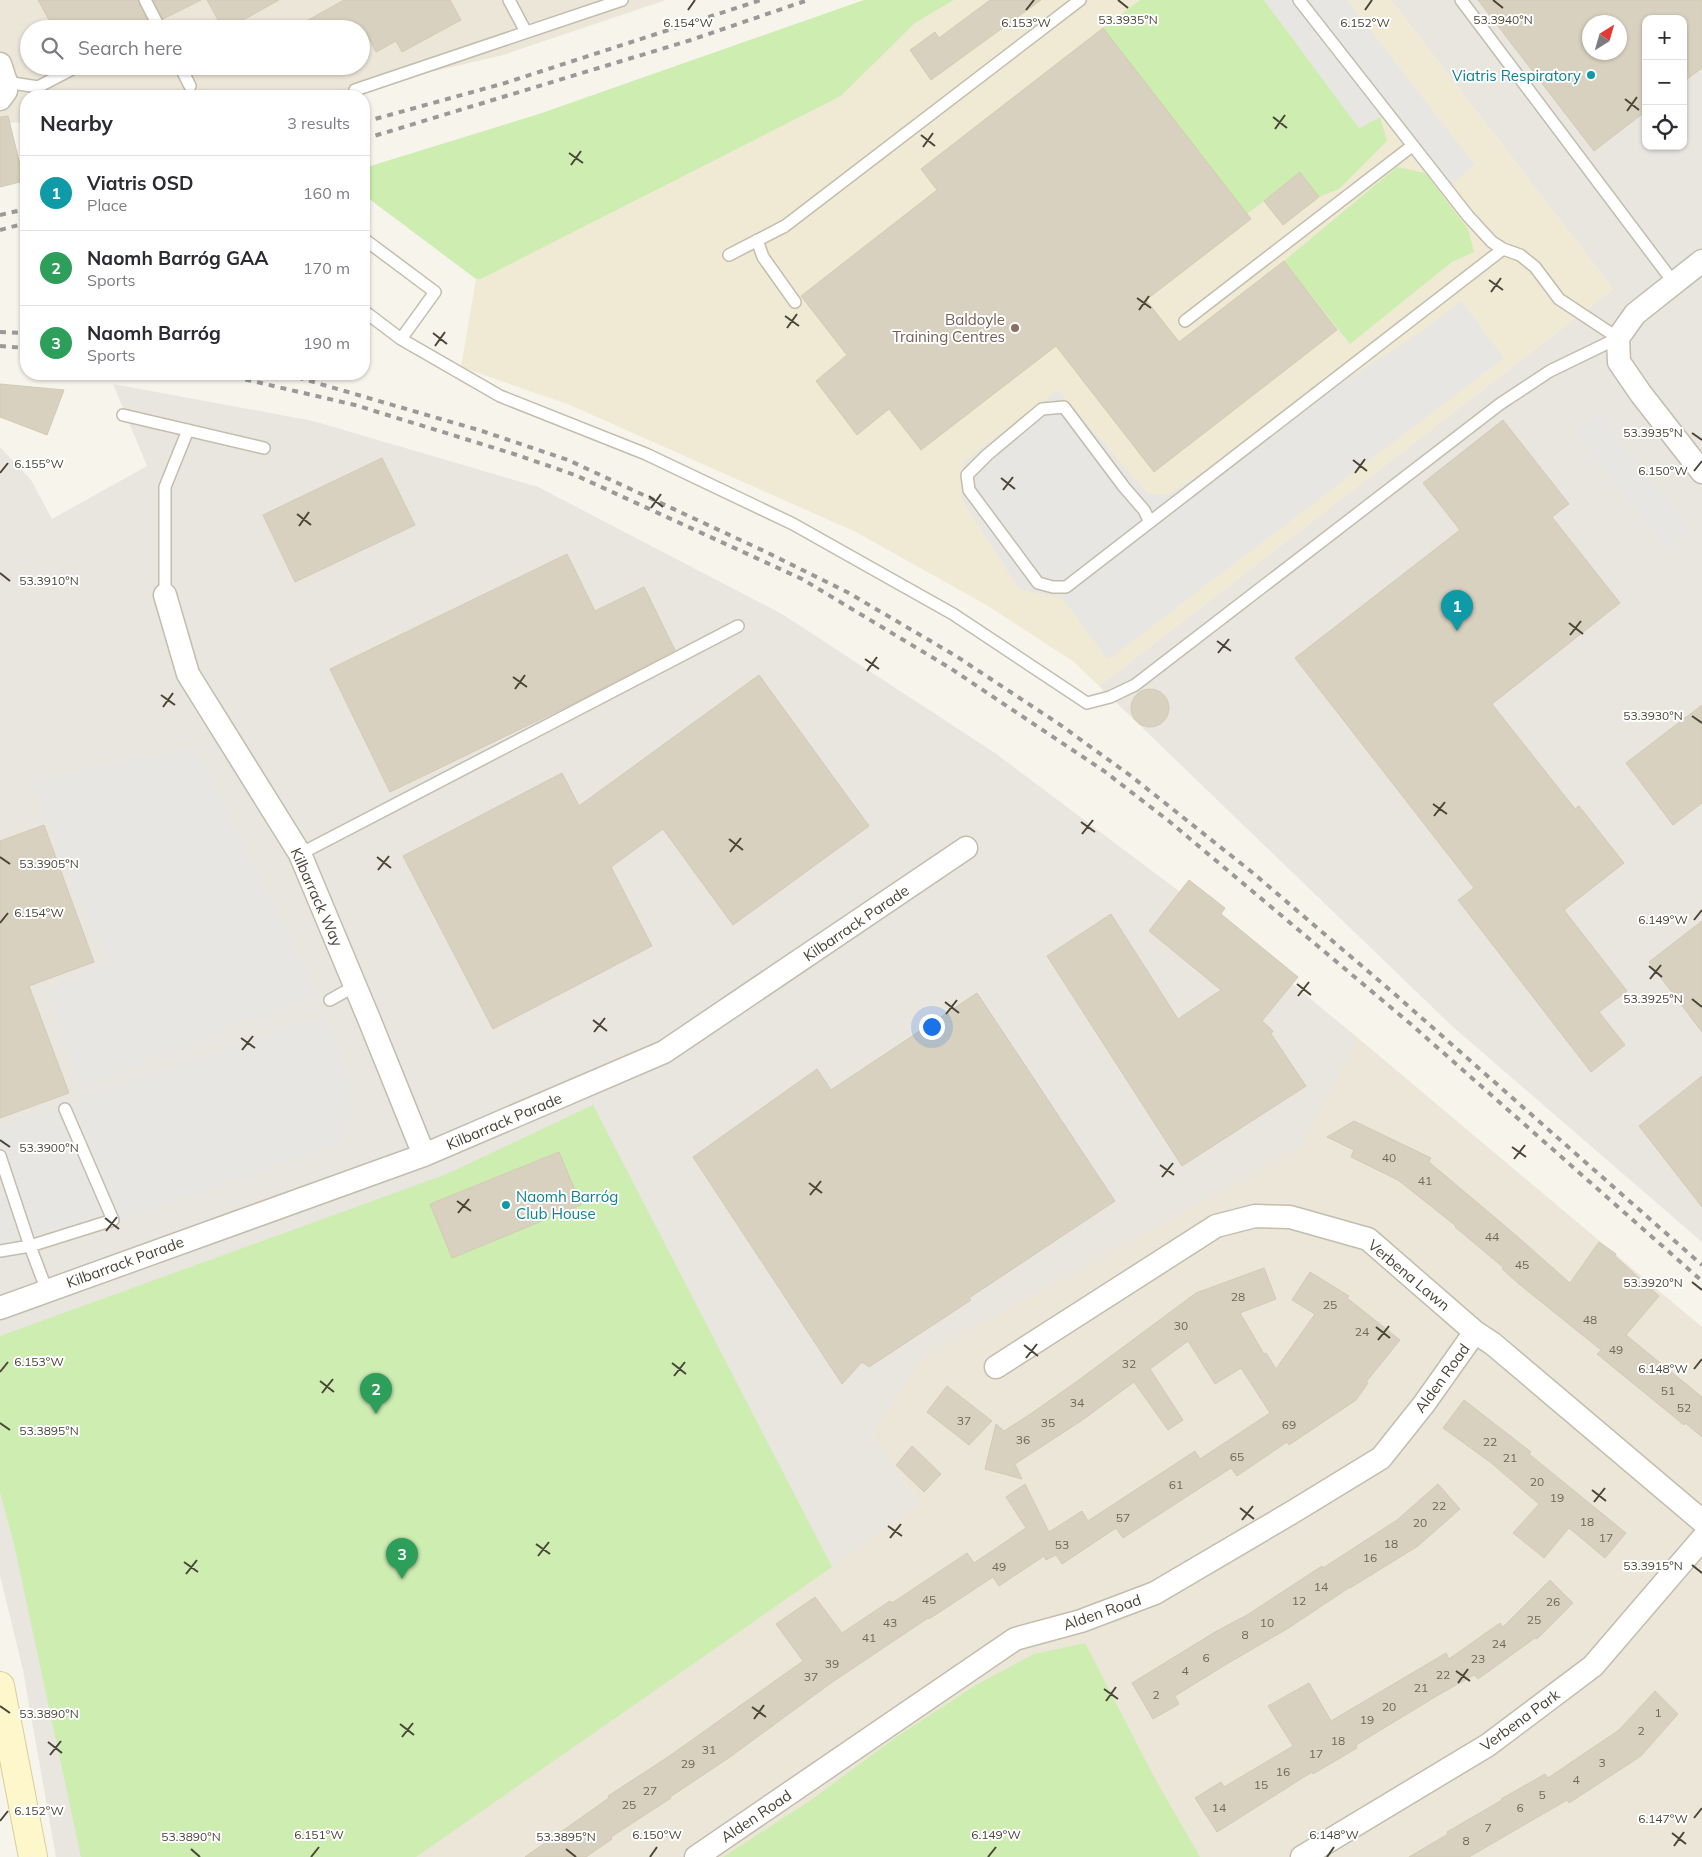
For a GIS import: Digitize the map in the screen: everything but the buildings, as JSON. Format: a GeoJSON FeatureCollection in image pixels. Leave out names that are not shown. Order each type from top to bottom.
{"type":"FeatureCollection","features":[{"type":"Feature","properties":{"kind":"main road"},"geometry":{"type":"LineString","coordinates":[[0,1686],[33,1857]]}},
{"type":"Feature","properties":{"kind":"street"},"geometry":{"type":"LineString","coordinates":[[1702,261],[1635,314],[1618,338],[1619,362],[1641,394],[1702,472]]}},
{"type":"Feature","properties":{"kind":"street","name":"Kilbarrack Way"},"geometry":{"type":"LineString","coordinates":[[165,595],[188,674],[300,854],[424,1155]]}},
{"type":"Feature","properties":{"kind":"street","name":"Kilbarrack Parade"},"geometry":{"type":"LineString","coordinates":[[0,1308],[424,1155],[664,1052],[966,848]]}},
{"type":"Feature","properties":{"kind":"street","name":"Verbena Lawn"},"geometry":{"type":"LineString","coordinates":[[996,1367],[1216,1226],[1255,1216],[1290,1217],[1368,1239],[1475,1332],[1702,1521]]}},
{"type":"Feature","properties":{"kind":"street","name":"Alden Road"},"geometry":{"type":"LineString","coordinates":[[696,1857],[1015,1639],[1081,1621],[1155,1592],[1381,1458],[1424,1404],[1475,1332]]}},
{"type":"Feature","properties":{"kind":"street","name":"Verbena Park"},"geometry":{"type":"LineString","coordinates":[[1302,1857],[1488,1745],[1593,1666],[1702,1540]]}},
{"type":"Feature","properties":{"kind":"lane"},"geometry":{"type":"LineString","coordinates":[[145,0],[154,20]]}},
{"type":"Feature","properties":{"kind":"lane"},"geometry":{"type":"LineString","coordinates":[[509,0],[526,32]]}},
{"type":"Feature","properties":{"kind":"lane"},"geometry":{"type":"LineString","coordinates":[[355,90],[622,0]]}},
{"type":"Feature","properties":{"kind":"lane"},"geometry":{"type":"LineString","coordinates":[[729,255],[785,226],[1080,0]]}},
{"type":"Feature","properties":{"kind":"lane"},"geometry":{"type":"LineString","coordinates":[[370,316],[401,340],[500,396],[646,454],[793,524],[953,614],[1086,702],[1110,697],[1135,685],[1500,404],[1550,371],[1618,338],[1559,298],[1535,267],[1520,255],[1503,249],[1492,242],[1468,216],[1412,146],[1299,0]]}},
{"type":"Feature","properties":{"kind":"lane"},"geometry":{"type":"LineString","coordinates":[[1461,0],[1674,283]]}},
{"type":"Feature","properties":{"kind":"lane"},"geometry":{"type":"LineString","coordinates":[[2,81],[38,87],[61,75]]}},
{"type":"Feature","properties":{"kind":"lane"},"geometry":{"type":"LineString","coordinates":[[184,75],[190,86]]}},
{"type":"Feature","properties":{"kind":"lane"},"geometry":{"type":"LineString","coordinates":[[1185,321],[1412,146]]}},
{"type":"Feature","properties":{"kind":"lane"},"geometry":{"type":"LineString","coordinates":[[758,240],[763,257],[795,302]]}},
{"type":"Feature","properties":{"kind":"lane"},"geometry":{"type":"LineString","coordinates":[[370,244],[434,292],[401,340]]}},
{"type":"Feature","properties":{"kind":"lane"},"geometry":{"type":"LineString","coordinates":[[1150,522],[1144,510],[1124,487],[1064,407],[1042,409],[987,454],[967,475],[969,490],[1038,583],[1053,587],[1066,587],[1503,249]]}},
{"type":"Feature","properties":{"kind":"lane"},"geometry":{"type":"LineString","coordinates":[[123,415],[264,448]]}},
{"type":"Feature","properties":{"kind":"lane"},"geometry":{"type":"LineString","coordinates":[[165,595],[165,487],[188,430]]}},
{"type":"Feature","properties":{"kind":"lane"},"geometry":{"type":"LineString","coordinates":[[300,854],[738,626]]}},
{"type":"Feature","properties":{"kind":"lane"},"geometry":{"type":"LineString","coordinates":[[330,1000],[355,986]]}},
{"type":"Feature","properties":{"kind":"lane"},"geometry":{"type":"LineString","coordinates":[[0,1251],[30,1246],[113,1220],[65,1109]]}},
{"type":"Feature","properties":{"kind":"lane"},"geometry":{"type":"LineString","coordinates":[[0,1156],[47,1291]]}},
{"type":"Feature","properties":{"kind":"shaded area"},"geometry":{"type":"Polygon","coordinates":[[[0,0],[666,0],[503,55],[354,90],[20,90],[20,123],[16,122],[0,125],[0,0]]]}},
{"type":"Feature","properties":{"kind":"shaded area","name":"Baldoyle Training Centres"},"geometry":{"type":"Polygon","coordinates":[[[954,0],[1391,0],[1613,289],[1099,686],[1074,662],[988,606],[856,532],[570,405],[461,367],[476,279],[481,279],[841,96],[915,23],[954,0]]]}},
{"type":"Feature","properties":{"kind":"shaded area"},"geometry":{"type":"Polygon","coordinates":[[[1264,0],[1347,0],[1475,165],[1441,193],[1381,117],[1359,128],[1264,0]]]}},
{"type":"Feature","properties":{"kind":"shaded area"},"geometry":{"type":"Polygon","coordinates":[[[1391,0],[1702,0],[1702,1242],[1452,1026],[1099,686],[1613,289],[1391,0]]]}},
{"type":"Feature","properties":{"kind":"shaded area"},"geometry":{"type":"Polygon","coordinates":[[[1461,301],[1504,358],[1108,660],[1063,599],[1019,589],[961,498],[963,462],[1058,390],[1148,494],[1167,495],[1419,333],[1461,301]]]}},
{"type":"Feature","properties":{"kind":"shaded area"},"geometry":{"type":"Polygon","coordinates":[[[113,384],[313,421],[538,487],[782,614],[995,753],[1188,898],[1358,1038],[1302,1147],[926,1354],[872,1434],[919,1504],[832,1567],[405,1857],[56,1857],[23,1670],[0,1575],[0,447],[31,480],[52,519],[147,466],[113,384]]]}},
{"type":"Feature","properties":{"kind":"shaded area"},"geometry":{"type":"Polygon","coordinates":[[[1598,414],[1691,530],[1666,548],[1576,432],[1598,414]]]}},
{"type":"Feature","properties":{"kind":"shaded area"},"geometry":{"type":"Polygon","coordinates":[[[195,747],[318,994],[80,1088],[49,989],[108,962],[31,782],[195,747]]]}},
{"type":"Feature","properties":{"kind":"shaded area"},"geometry":{"type":"Polygon","coordinates":[[[323,1017],[346,1065],[351,1116],[339,1143],[0,1263],[0,1127],[323,1017]]]}},
{"type":"Feature","properties":{"kind":"shaded area"},"geometry":{"type":"Polygon","coordinates":[[[1358,1038],[1702,1327],[1702,1857],[405,1857],[832,1567],[919,1504],[872,1434],[926,1354],[1302,1147],[1358,1038]]]}},
{"type":"Feature","properties":{"kind":"green space"},"geometry":{"type":"Polygon","coordinates":[[[864,0],[954,0],[915,23],[841,96],[481,279],[476,279],[370,200],[370,166],[539,114],[864,0]]]}},
{"type":"Feature","properties":{"kind":"green space"},"geometry":{"type":"Polygon","coordinates":[[[1140,0],[1264,0],[1359,128],[1380,117],[1387,141],[1339,189],[1319,197],[1300,172],[1247,214],[1103,28],[1140,0]]]}},
{"type":"Feature","properties":{"kind":"green space"},"geometry":{"type":"Polygon","coordinates":[[[1397,167],[1425,173],[1468,229],[1474,252],[1452,262],[1350,344],[1284,261],[1397,167]]]}},
{"type":"Feature","properties":{"kind":"green space"},"geometry":{"type":"Polygon","coordinates":[[[593,1105],[832,1567],[416,1857],[81,1857],[14,1544],[0,1492],[0,1336],[447,1174],[593,1105]]]}},
{"type":"Feature","properties":{"kind":"green space"},"geometry":{"type":"Polygon","coordinates":[[[1085,1643],[1154,1777],[1200,1857],[723,1857],[811,1800],[892,1740],[976,1685],[1034,1654],[1085,1643]]]}},
{"type":"Feature","properties":{"kind":"railway"},"geometry":{"type":"LineString","coordinates":[[370,120],[505,83],[761,0]]}},
{"type":"Feature","properties":{"kind":"railway"},"geometry":{"type":"LineString","coordinates":[[370,137],[691,40],[808,0]]}},
{"type":"Feature","properties":{"kind":"railway"},"geometry":{"type":"LineString","coordinates":[[0,215],[20,210]]}},
{"type":"Feature","properties":{"kind":"railway"},"geometry":{"type":"LineString","coordinates":[[0,230],[20,225]]}},
{"type":"Feature","properties":{"kind":"railway"},"geometry":{"type":"LineString","coordinates":[[0,332],[20,333]]}},
{"type":"Feature","properties":{"kind":"railway"},"geometry":{"type":"LineString","coordinates":[[0,346],[20,348]]}},
{"type":"Feature","properties":{"kind":"railway"},"geometry":{"type":"LineString","coordinates":[[248,380],[355,405],[514,454],[575,475],[802,579],[950,668],[1104,771],[1170,822],[1413,1026],[1702,1281]]}},
{"type":"Feature","properties":{"kind":"railway"},"geometry":{"type":"LineString","coordinates":[[307,380],[482,431],[568,460],[764,551],[847,592],[956,656],[1059,724],[1131,776],[1253,873],[1390,990],[1702,1265]]}},
{"type":"Feature","properties":{"kind":"place","name":"Viatris Respiratory"},"geometry":{"type":"Point","coordinates":[1591,75]}},
{"type":"Feature","properties":{"kind":"place","name":"Baldoyle Training Centres"},"geometry":{"type":"Point","coordinates":[1015,328]}},
{"type":"Feature","properties":{"kind":"place","name":"Viatris OSD"},"geometry":{"type":"Point","coordinates":[1457,631]}},
{"type":"Feature","properties":{"kind":"place","name":"Naomh Barróg Club House"},"geometry":{"type":"Point","coordinates":[506,1205]}},
{"type":"Feature","properties":{"kind":"place","name":"Naomh Barróg GAA"},"geometry":{"type":"Point","coordinates":[376,1414]}},
{"type":"Feature","properties":{"kind":"place","name":"Naomh Barróg"},"geometry":{"type":"Point","coordinates":[402,1579]}}]}
